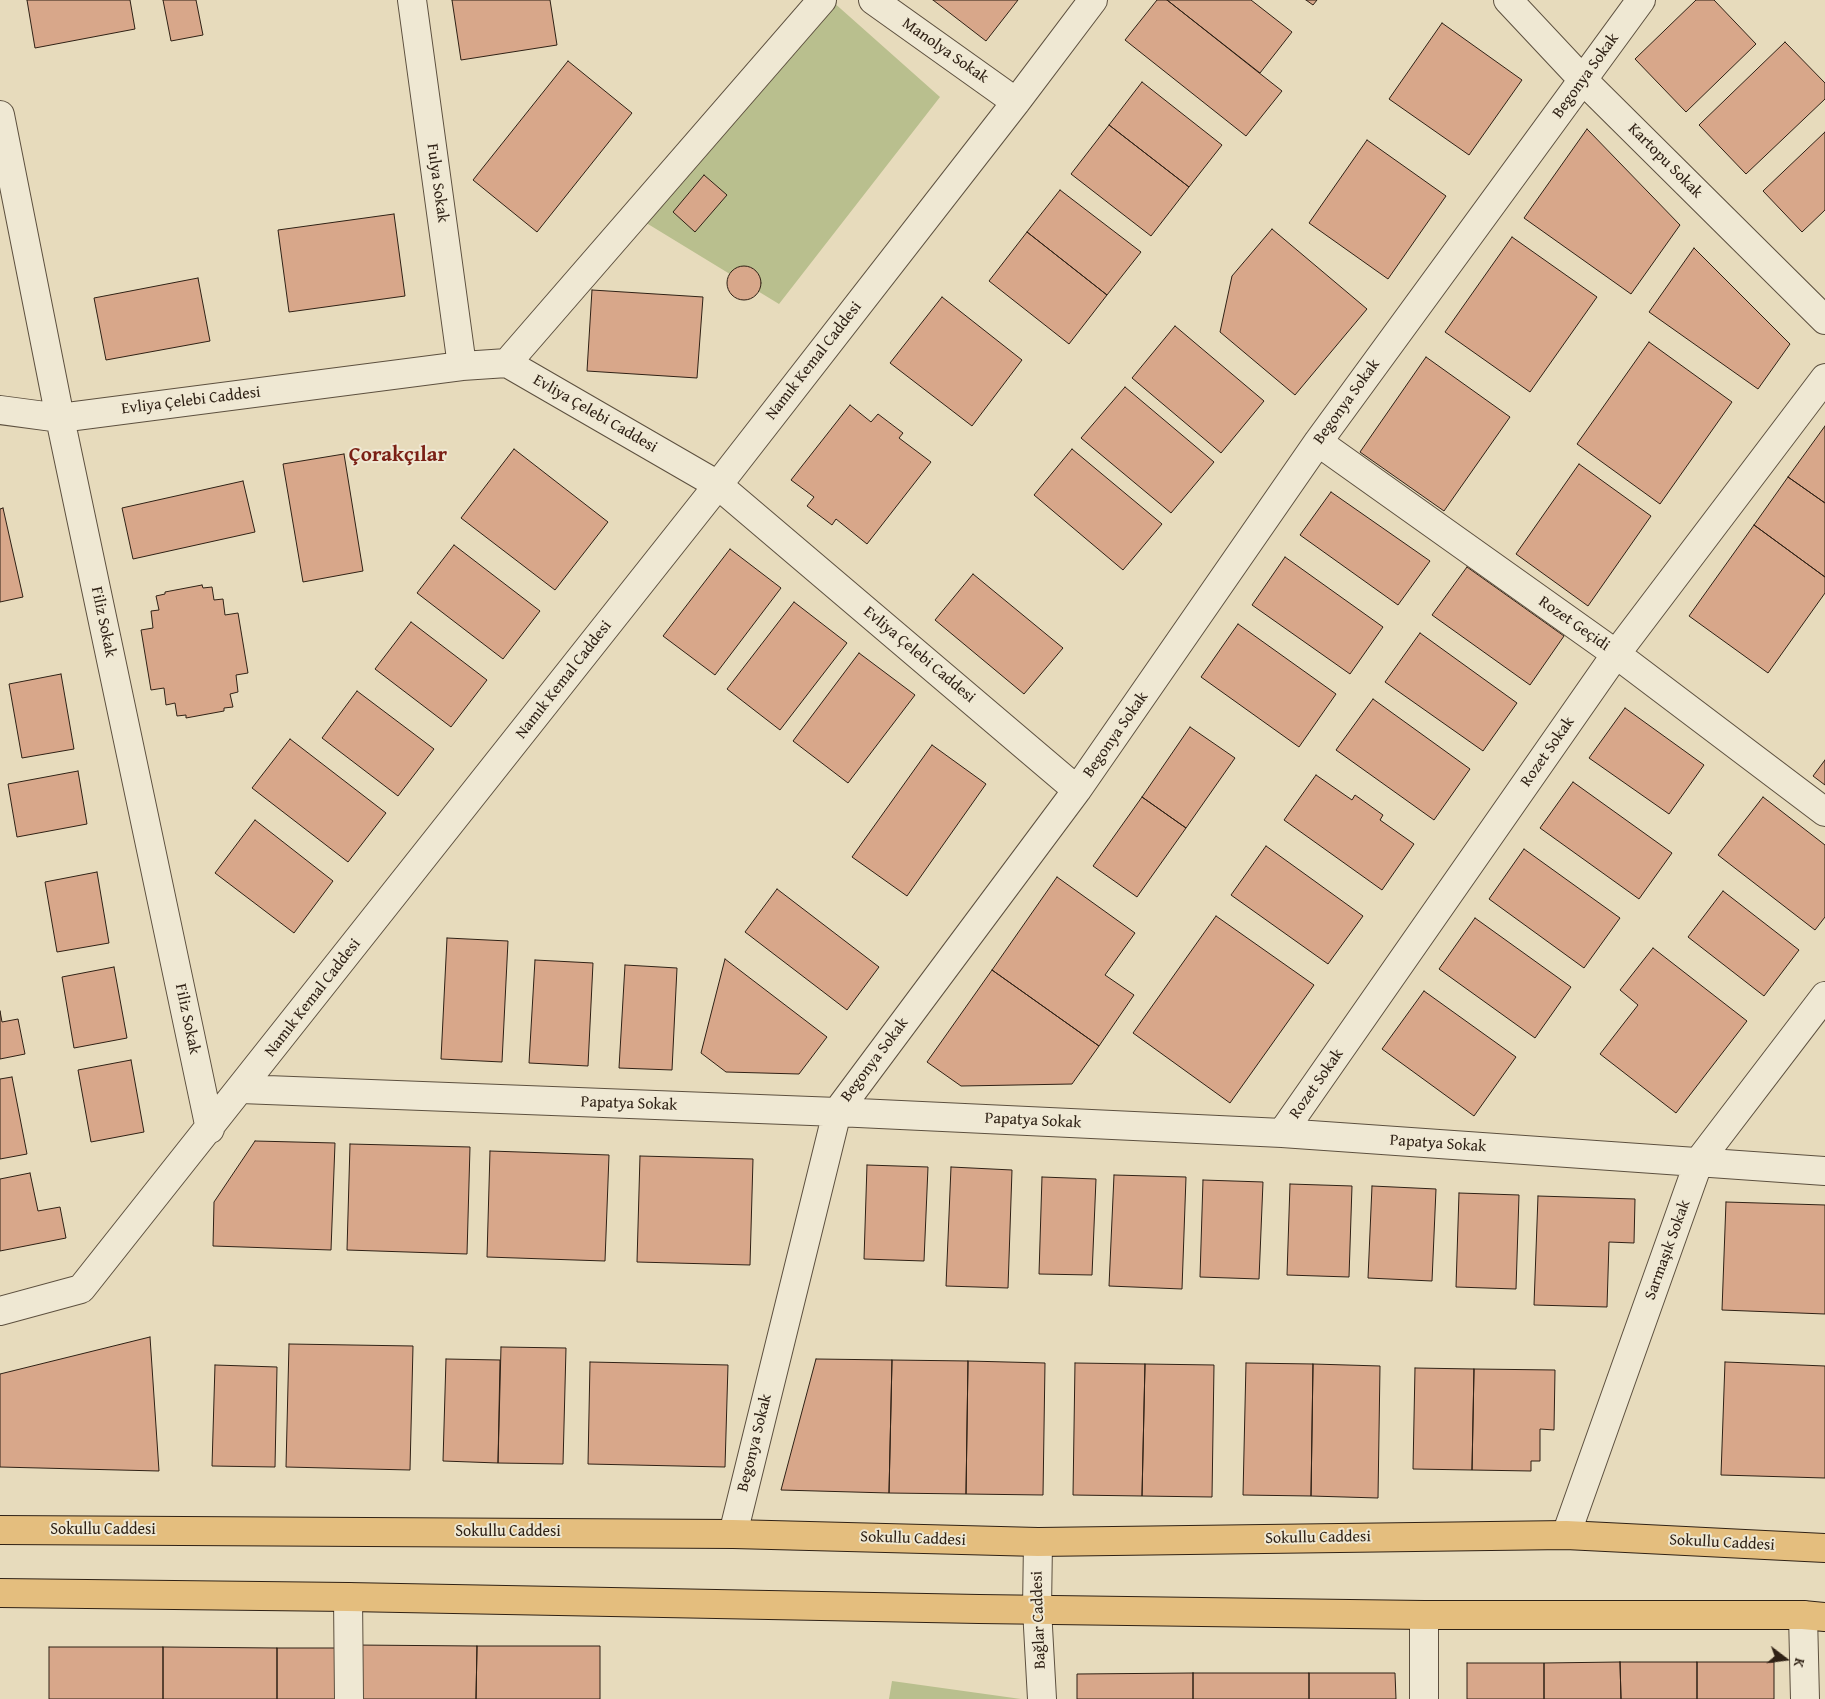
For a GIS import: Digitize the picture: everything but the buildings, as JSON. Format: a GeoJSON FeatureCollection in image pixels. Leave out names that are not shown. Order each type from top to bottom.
{"type":"FeatureCollection","features":[{"type":"Feature","properties":{"kind":"main road","name":"Sokullu Caddesi"},"geometry":{"type":"LineString","coordinates":[[0,1530],[733,1534],[1038,1542],[1566,1535],[1825,1548]]}},
{"type":"Feature","properties":{"kind":"main road"},"geometry":{"type":"LineString","coordinates":[[0,1593],[1424,1615],[1814,1616]]}},
{"type":"Feature","properties":{"kind":"street","name":"Fulya Sokak"},"geometry":{"type":"LineString","coordinates":[[412,0],[462,366]]}},
{"type":"Feature","properties":{"kind":"street"},"geometry":{"type":"LineString","coordinates":[[507,363],[822,0]]}},
{"type":"Feature","properties":{"kind":"street","name":"Manolya Sokak"},"geometry":{"type":"LineString","coordinates":[[873,0],[1016,102]]}},
{"type":"Feature","properties":{"kind":"street","name":"Namık Kemal Caddesi"},"geometry":{"type":"LineString","coordinates":[[0,1311],[81,1290],[718,485],[1093,0]]}},
{"type":"Feature","properties":{"kind":"street","name":"Kartopu Sokak"},"geometry":{"type":"LineString","coordinates":[[1508,0],[1583,80],[1825,320]]}},
{"type":"Feature","properties":{"kind":"street","name":"Begonya Sokak"},"geometry":{"type":"LineString","coordinates":[[733,1534],[836,1112],[1077,790],[1318,442],[1641,0]]}},
{"type":"Feature","properties":{"kind":"street","name":"Filiz Sokak"},"geometry":{"type":"LineString","coordinates":[[0,116],[60,418],[210,1129]]}},
{"type":"Feature","properties":{"kind":"street","name":"Evliya Çelebi Caddesi"},"geometry":{"type":"LineString","coordinates":[[0,410],[60,418],[462,366],[507,363],[718,485],[1077,790]]}},
{"type":"Feature","properties":{"kind":"street","name":"Rozet Sokak"},"geometry":{"type":"LineString","coordinates":[[1282,1133],[1616,654],[1825,378]]}},
{"type":"Feature","properties":{"kind":"street","name":"Rozet Geçidi"},"geometry":{"type":"LineString","coordinates":[[1318,442],[1616,654],[1825,812]]}},
{"type":"Feature","properties":{"kind":"street","name":"Sarmaşık Sokak"},"geometry":{"type":"LineString","coordinates":[[1566,1535],[1699,1161],[1825,996]]}},
{"type":"Feature","properties":{"kind":"street","name":"Papatya Sokak"},"geometry":{"type":"LineString","coordinates":[[241,1089],[836,1112],[1282,1133],[1825,1171]]}},
{"type":"Feature","properties":{"kind":"street","name":"Bağlar Caddesi"},"geometry":{"type":"LineString","coordinates":[[1038,1542],[1038,1609],[1042,1699]]}},
{"type":"Feature","properties":{"kind":"street"},"geometry":{"type":"LineString","coordinates":[[348,1597],[349,1699]]}},
{"type":"Feature","properties":{"kind":"street"},"geometry":{"type":"LineString","coordinates":[[1424,1615],[1424,1699]]}},
{"type":"Feature","properties":{"kind":"street"},"geometry":{"type":"LineString","coordinates":[[1804,1699],[1814,1616]]}},
{"type":"Feature","properties":{"kind":"green space"},"geometry":{"type":"Polygon","coordinates":[[[832,1],[940,97],[779,304],[643,221],[832,1]]]}},
{"type":"Feature","properties":{"kind":"green space"},"geometry":{"type":"Polygon","coordinates":[[[892,1681],[1021,1699],[889,1699],[892,1681]]]}},
{"type":"Feature","properties":{"kind":"district","name":"Çorakçılar"},"geometry":{"type":"Point","coordinates":[398,456]}}]}
